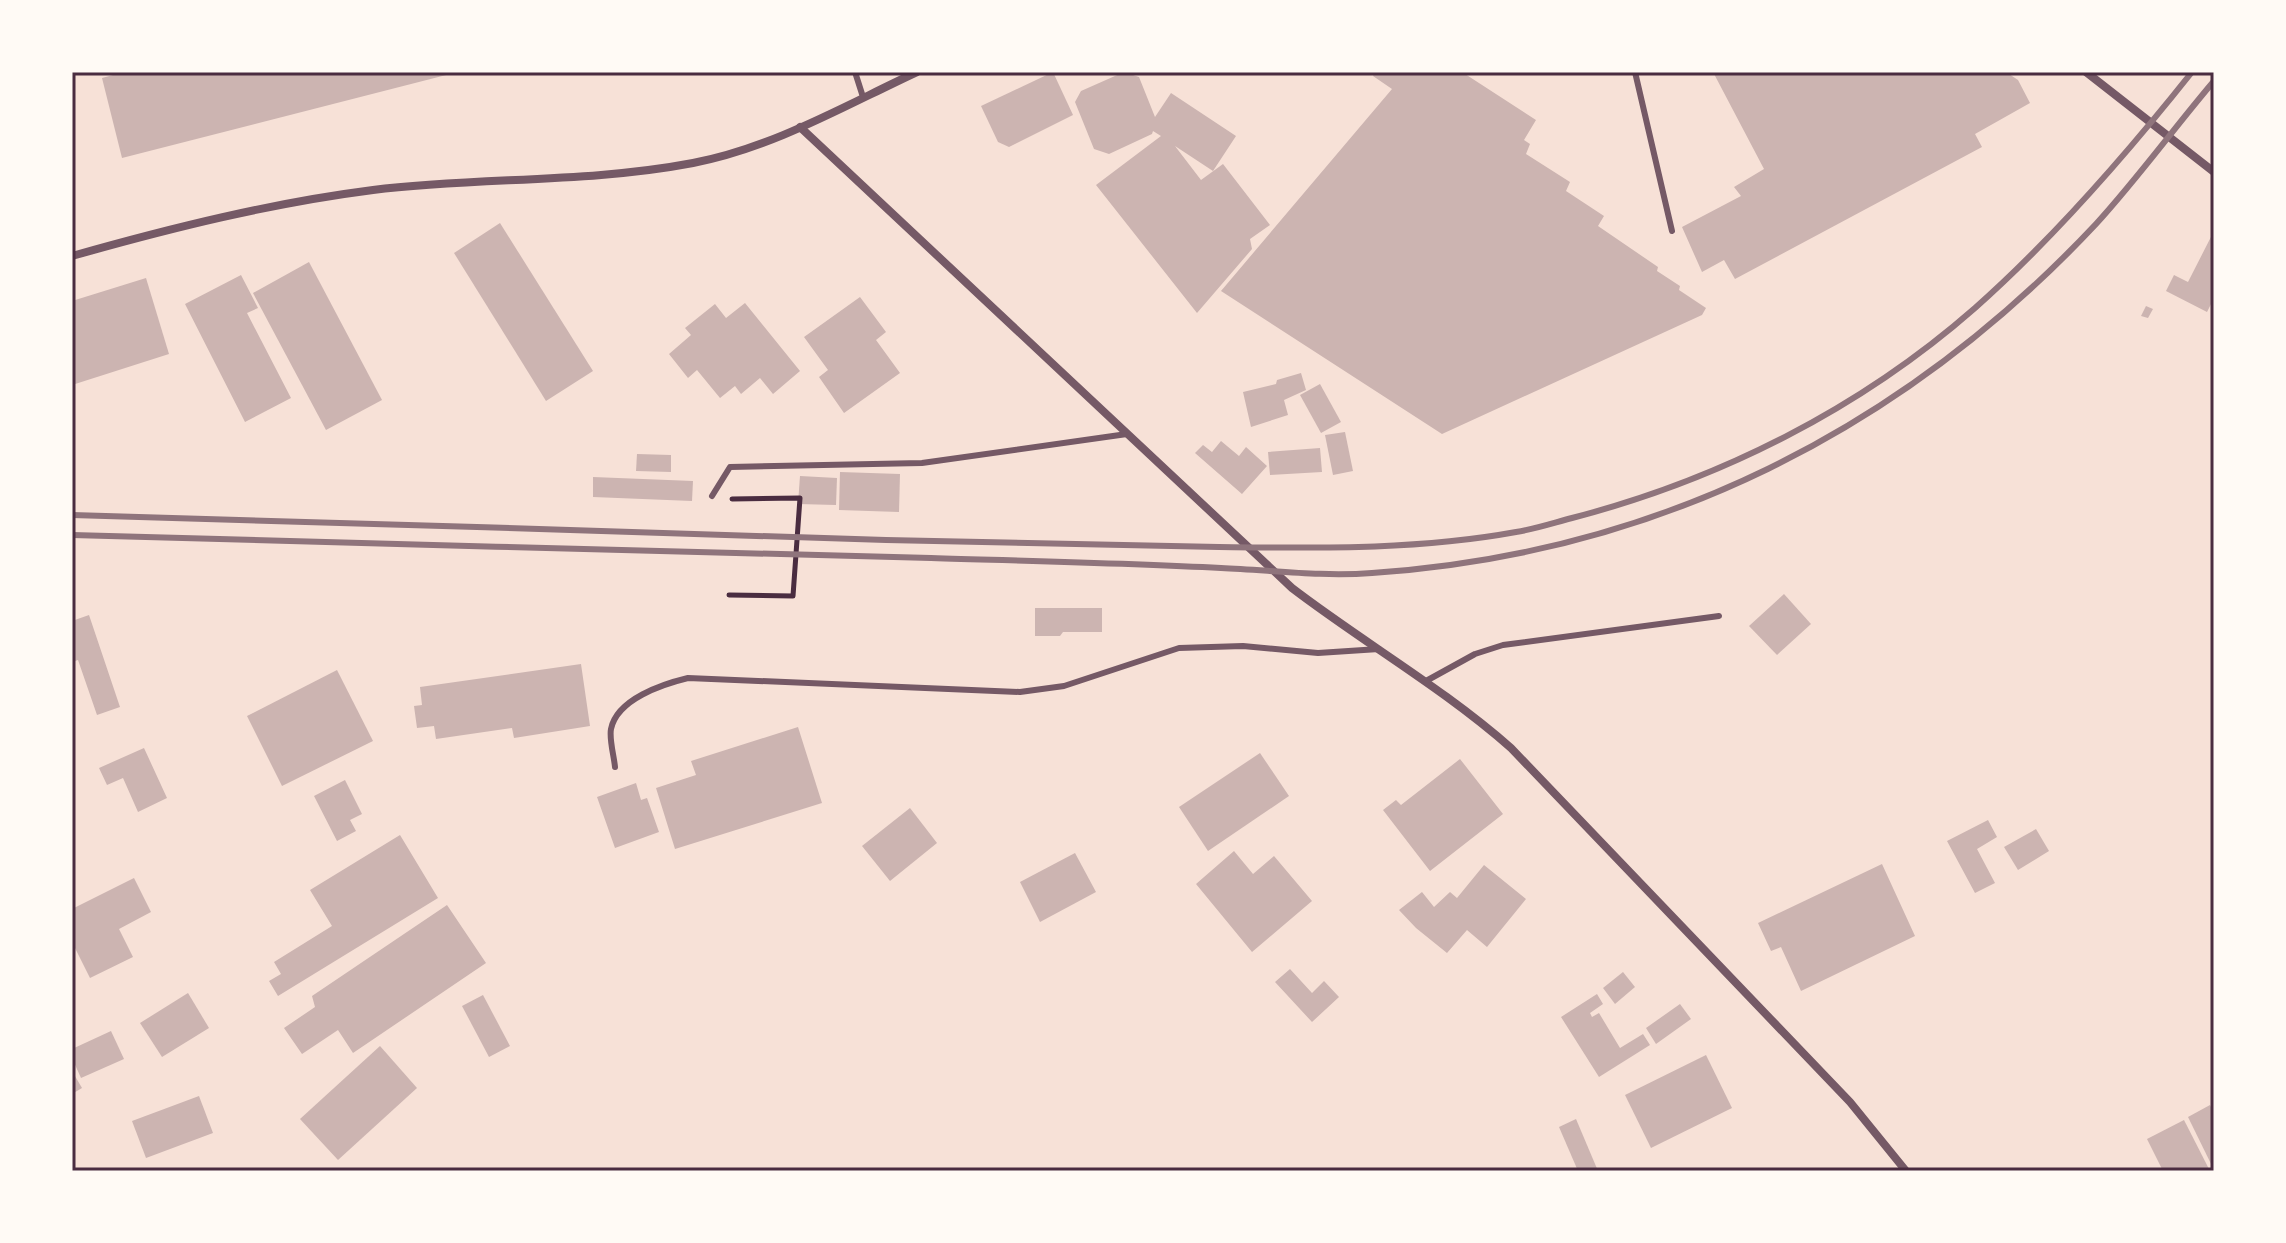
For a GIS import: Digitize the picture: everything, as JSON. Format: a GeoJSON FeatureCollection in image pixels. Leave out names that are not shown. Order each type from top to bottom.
{"type":"FeatureCollection","features":[{"type":"Feature","properties":{"kind":"street"},"geometry":{"type":"LineString","coordinates":[[72,256],[144,235],[255,210],[374,190],[636,171],[693,163],[741,151],[917,72]]}},
{"type":"Feature","properties":{"kind":"street"},"geometry":{"type":"LineString","coordinates":[[2086,72],[2214,172]]}},
{"type":"Feature","properties":{"kind":"street"},"geometry":{"type":"LineString","coordinates":[[800,127],[1292,588],[1328,616],[1473,714],[1511,748],[1850,1102],[1906,1171]]}},
{"type":"Feature","properties":{"kind":"lane"},"geometry":{"type":"LineString","coordinates":[[855,72],[863,97]]}},
{"type":"Feature","properties":{"kind":"lane"},"geometry":{"type":"LineString","coordinates":[[1635,72],[1672,231]]}},
{"type":"Feature","properties":{"kind":"lane"},"geometry":{"type":"LineString","coordinates":[[712,496],[730,467],[922,463],[1127,434]]}},
{"type":"Feature","properties":{"kind":"lane"},"geometry":{"type":"LineString","coordinates":[[1426,681],[1475,654],[1503,645],[1719,616]]}},
{"type":"Feature","properties":{"kind":"lane"},"geometry":{"type":"LineString","coordinates":[[615,767],[611,728],[626,705],[661,685],[688,678],[1020,692],[1064,686],[1179,648],[1243,646],[1318,653],[1379,649]]}},
{"type":"Feature","properties":{"kind":"path"},"geometry":{"type":"LineString","coordinates":[[712,496],[734,500],[800,498],[793,596],[729,595]]}},
{"type":"Feature","properties":{"kind":"building"},"geometry":{"type":"Polygon","coordinates":[[[124,72],[454,73],[122,158],[102,78],[124,72]]]}},
{"type":"Feature","properties":{"kind":"building"},"geometry":{"type":"Polygon","coordinates":[[[1053,72],[1073,115],[1009,147],[998,142],[981,106],[1053,72]]]}},
{"type":"Feature","properties":{"kind":"building"},"geometry":{"type":"Polygon","coordinates":[[[1124,72],[1139,77],[1155,117],[1171,93],[1236,136],[1213,171],[1175,146],[1201,180],[1223,164],[1270,225],[1250,239],[1252,249],[1197,313],[1096,185],[1161,136],[1153,131],[1109,154],[1094,149],[1075,102],[1081,91],[1124,72]]]}},
{"type":"Feature","properties":{"kind":"building"},"geometry":{"type":"Polygon","coordinates":[[[1375,72],[1462,72],[1536,120],[1524,140],[1530,144],[1526,154],[1570,182],[1566,191],[1604,216],[1598,226],[1658,267],[1657,271],[1680,286],[1679,290],[1706,308],[1702,315],[1442,434],[1221,291],[1392,89],[1373,76],[1375,72]]]}},
{"type":"Feature","properties":{"kind":"building"},"geometry":{"type":"Polygon","coordinates":[[[1713,72],[2006,72],[2018,80],[2030,103],[1975,134],[1982,147],[1735,279],[1724,260],[1702,272],[1682,227],[1741,196],[1734,187],[1764,169],[1713,72]]]}},
{"type":"Feature","properties":{"kind":"building"},"geometry":{"type":"Polygon","coordinates":[[[500,223],[593,371],[546,401],[454,253],[500,223]]]}},
{"type":"Feature","properties":{"kind":"building"},"geometry":{"type":"Polygon","coordinates":[[[2214,231],[2214,298],[2207,312],[2166,291],[2174,275],[2188,282],[2214,231]]]}},
{"type":"Feature","properties":{"kind":"building"},"geometry":{"type":"Polygon","coordinates":[[[309,262],[382,400],[326,430],[253,293],[309,262]]]}},
{"type":"Feature","properties":{"kind":"building"},"geometry":{"type":"Polygon","coordinates":[[[241,275],[258,308],[247,313],[291,398],[245,422],[185,304],[241,275]]]}},
{"type":"Feature","properties":{"kind":"building"},"geometry":{"type":"Polygon","coordinates":[[[146,278],[169,354],[72,385],[72,301],[146,278]]]}},
{"type":"Feature","properties":{"kind":"building"},"geometry":{"type":"Polygon","coordinates":[[[860,297],[886,332],[876,340],[900,373],[844,413],[819,377],[828,370],[804,337],[860,297]]]}},
{"type":"Feature","properties":{"kind":"building"},"geometry":{"type":"Polygon","coordinates":[[[745,303],[800,371],[773,394],[760,378],[741,394],[735,386],[720,398],[697,370],[688,378],[669,354],[691,335],[685,328],[715,304],[726,318],[745,303]]]}},
{"type":"Feature","properties":{"kind":"building"},"geometry":{"type":"Polygon","coordinates":[[[2146,306],[2153,309],[2148,318],[2141,316],[2146,306]]]}},
{"type":"Feature","properties":{"kind":"building"},"geometry":{"type":"Polygon","coordinates":[[[1301,373],[1306,390],[1284,400],[1288,415],[1251,427],[1243,392],[1276,384],[1277,380],[1301,373]]]}},
{"type":"Feature","properties":{"kind":"building"},"geometry":{"type":"Polygon","coordinates":[[[1320,384],[1341,422],[1321,433],[1300,395],[1320,384]]]}},
{"type":"Feature","properties":{"kind":"building"},"geometry":{"type":"Polygon","coordinates":[[[1345,432],[1353,471],[1333,475],[1325,435],[1345,432]]]}},
{"type":"Feature","properties":{"kind":"building"},"geometry":{"type":"Polygon","coordinates":[[[1221,441],[1239,456],[1246,447],[1267,466],[1242,494],[1195,453],[1203,445],[1212,452],[1221,441]]]}},
{"type":"Feature","properties":{"kind":"building"},"geometry":{"type":"Polygon","coordinates":[[[1320,448],[1322,472],[1270,475],[1268,452],[1320,448]]]}},
{"type":"Feature","properties":{"kind":"building"},"geometry":{"type":"Polygon","coordinates":[[[637,454],[671,455],[671,472],[636,471],[637,454]]]}},
{"type":"Feature","properties":{"kind":"building"},"geometry":{"type":"Polygon","coordinates":[[[840,472],[900,474],[899,512],[839,510],[840,472]]]}},
{"type":"Feature","properties":{"kind":"building"},"geometry":{"type":"Polygon","coordinates":[[[800,476],[837,478],[836,505],[798,504],[800,476]]]}},
{"type":"Feature","properties":{"kind":"building"},"geometry":{"type":"Polygon","coordinates":[[[593,477],[693,481],[692,501],[593,497],[593,477]]]}},
{"type":"Feature","properties":{"kind":"building"},"geometry":{"type":"Polygon","coordinates":[[[1784,594],[1811,624],[1777,655],[1749,626],[1784,594]]]}},
{"type":"Feature","properties":{"kind":"building"},"geometry":{"type":"Polygon","coordinates":[[[1035,608],[1102,608],[1102,632],[1035,636],[1035,608]]]}},
{"type":"Feature","properties":{"kind":"building"},"geometry":{"type":"Polygon","coordinates":[[[89,615],[120,707],[97,715],[78,660],[72,662],[72,621],[89,615]]]}},
{"type":"Feature","properties":{"kind":"building"},"geometry":{"type":"Polygon","coordinates":[[[581,664],[590,726],[514,738],[512,728],[436,739],[434,726],[417,728],[414,706],[422,705],[420,687],[581,664]]]}},
{"type":"Feature","properties":{"kind":"building"},"geometry":{"type":"Polygon","coordinates":[[[337,670],[373,741],[282,786],[247,716],[337,670]]]}},
{"type":"Feature","properties":{"kind":"building"},"geometry":{"type":"Polygon","coordinates":[[[798,727],[822,803],[675,849],[656,788],[696,775],[691,761],[798,727]]]}},
{"type":"Feature","properties":{"kind":"building"},"geometry":{"type":"Polygon","coordinates":[[[144,748],[167,798],[138,812],[123,778],[107,785],[99,768],[144,748]]]}},
{"type":"Feature","properties":{"kind":"building"},"geometry":{"type":"Polygon","coordinates":[[[1260,753],[1289,796],[1208,851],[1179,807],[1260,753]]]}},
{"type":"Feature","properties":{"kind":"building"},"geometry":{"type":"Polygon","coordinates":[[[1460,759],[1503,814],[1430,871],[1383,810],[1396,800],[1401,805],[1460,759]]]}},
{"type":"Feature","properties":{"kind":"building"},"geometry":{"type":"Polygon","coordinates":[[[345,780],[362,814],[350,820],[356,831],[337,841],[314,796],[345,780]]]}},
{"type":"Feature","properties":{"kind":"building"},"geometry":{"type":"Polygon","coordinates":[[[636,783],[641,800],[647,798],[659,832],[615,848],[597,797],[636,783]]]}},
{"type":"Feature","properties":{"kind":"building"},"geometry":{"type":"Polygon","coordinates":[[[910,808],[937,843],[890,881],[862,846],[910,808]]]}},
{"type":"Feature","properties":{"kind":"building"},"geometry":{"type":"Polygon","coordinates":[[[1988,820],[1997,837],[1977,849],[1995,883],[1975,893],[1947,841],[1988,820]]]}},
{"type":"Feature","properties":{"kind":"building"},"geometry":{"type":"Polygon","coordinates":[[[2036,829],[2049,851],[2018,870],[2004,847],[2036,829]]]}},
{"type":"Feature","properties":{"kind":"building"},"geometry":{"type":"Polygon","coordinates":[[[400,835],[438,898],[278,996],[269,981],[281,974],[274,962],[332,926],[310,890],[400,835]]]}},
{"type":"Feature","properties":{"kind":"building"},"geometry":{"type":"Polygon","coordinates":[[[1234,851],[1253,874],[1274,856],[1312,901],[1252,952],[1196,884],[1234,851]]]}},
{"type":"Feature","properties":{"kind":"building"},"geometry":{"type":"Polygon","coordinates":[[[1075,853],[1096,892],[1040,922],[1020,882],[1075,853]]]}},
{"type":"Feature","properties":{"kind":"building"},"geometry":{"type":"Polygon","coordinates":[[[1882,864],[1915,936],[1801,991],[1781,947],[1771,951],[1758,923],[1882,864]]]}},
{"type":"Feature","properties":{"kind":"building"},"geometry":{"type":"Polygon","coordinates":[[[1484,865],[1526,899],[1487,947],[1467,930],[1447,953],[1399,910],[1422,892],[1434,907],[1450,892],[1457,898],[1484,865]]]}},
{"type":"Feature","properties":{"kind":"building"},"geometry":{"type":"Polygon","coordinates":[[[134,878],[151,912],[119,929],[133,957],[90,978],[72,942],[72,909],[134,878]]]}},
{"type":"Feature","properties":{"kind":"building"},"geometry":{"type":"Polygon","coordinates":[[[447,905],[486,963],[353,1053],[338,1030],[302,1054],[284,1028],[315,1007],[312,996],[447,905]]]}},
{"type":"Feature","properties":{"kind":"building"},"geometry":{"type":"Polygon","coordinates":[[[1290,969],[1312,993],[1324,981],[1339,997],[1312,1022],[1275,982],[1290,969]]]}},
{"type":"Feature","properties":{"kind":"building"},"geometry":{"type":"Polygon","coordinates":[[[1623,972],[1635,987],[1615,1004],[1603,988],[1623,972]]]}},
{"type":"Feature","properties":{"kind":"building"},"geometry":{"type":"Polygon","coordinates":[[[188,993],[209,1028],[162,1057],[140,1023],[188,993]]]}},
{"type":"Feature","properties":{"kind":"building"},"geometry":{"type":"Polygon","coordinates":[[[1597,994],[1603,1004],[1590,1013],[1592,1017],[1599,1013],[1620,1048],[1643,1034],[1650,1045],[1599,1077],[1561,1017],[1597,994]]]}},
{"type":"Feature","properties":{"kind":"building"},"geometry":{"type":"Polygon","coordinates":[[[483,995],[510,1046],[489,1057],[462,1006],[483,995]]]}},
{"type":"Feature","properties":{"kind":"building"},"geometry":{"type":"Polygon","coordinates":[[[1680,1004],[1691,1019],[1656,1044],[1646,1028],[1680,1004]]]}},
{"type":"Feature","properties":{"kind":"building"},"geometry":{"type":"Polygon","coordinates":[[[111,1031],[124,1059],[81,1078],[72,1058],[72,1049],[111,1031]]]}},
{"type":"Feature","properties":{"kind":"building"},"geometry":{"type":"Polygon","coordinates":[[[380,1046],[417,1088],[338,1160],[300,1119],[380,1046]]]}},
{"type":"Feature","properties":{"kind":"building"},"geometry":{"type":"Polygon","coordinates":[[[1706,1055],[1732,1108],[1651,1148],[1625,1095],[1706,1055]]]}},
{"type":"Feature","properties":{"kind":"building"},"geometry":{"type":"Polygon","coordinates":[[[72,1071],[82,1088],[72,1094],[72,1071]]]}},
{"type":"Feature","properties":{"kind":"building"},"geometry":{"type":"Polygon","coordinates":[[[199,1096],[213,1133],[146,1158],[132,1121],[199,1096]]]}},
{"type":"Feature","properties":{"kind":"building"},"geometry":{"type":"Polygon","coordinates":[[[2210,1105],[2214,1113],[2214,1170],[2188,1117],[2210,1105]]]}},
{"type":"Feature","properties":{"kind":"building"},"geometry":{"type":"Polygon","coordinates":[[[1576,1119],[1598,1171],[1578,1171],[1559,1127],[1576,1119]]]}},
{"type":"Feature","properties":{"kind":"building"},"geometry":{"type":"Polygon","coordinates":[[[2184,1120],[2210,1171],[2163,1171],[2147,1139],[2184,1120]]]}},
{"type":"Feature","properties":{"kind":"railway"},"geometry":{"type":"LineString","coordinates":[[72,515],[1219,547],[1405,545],[1523,531],[1627,502],[1734,461],[1786,437],[1884,378],[1931,344],[2005,281],[2142,134],[2192,72]]}},
{"type":"Feature","properties":{"kind":"railway"},"geometry":{"type":"LineString","coordinates":[[72,535],[1076,562],[1334,574],[1372,573],[1477,561],[1578,540],[1675,509],[1768,469],[1857,420],[1941,363],[2021,298],[2096,224],[2214,81]]}}]}
